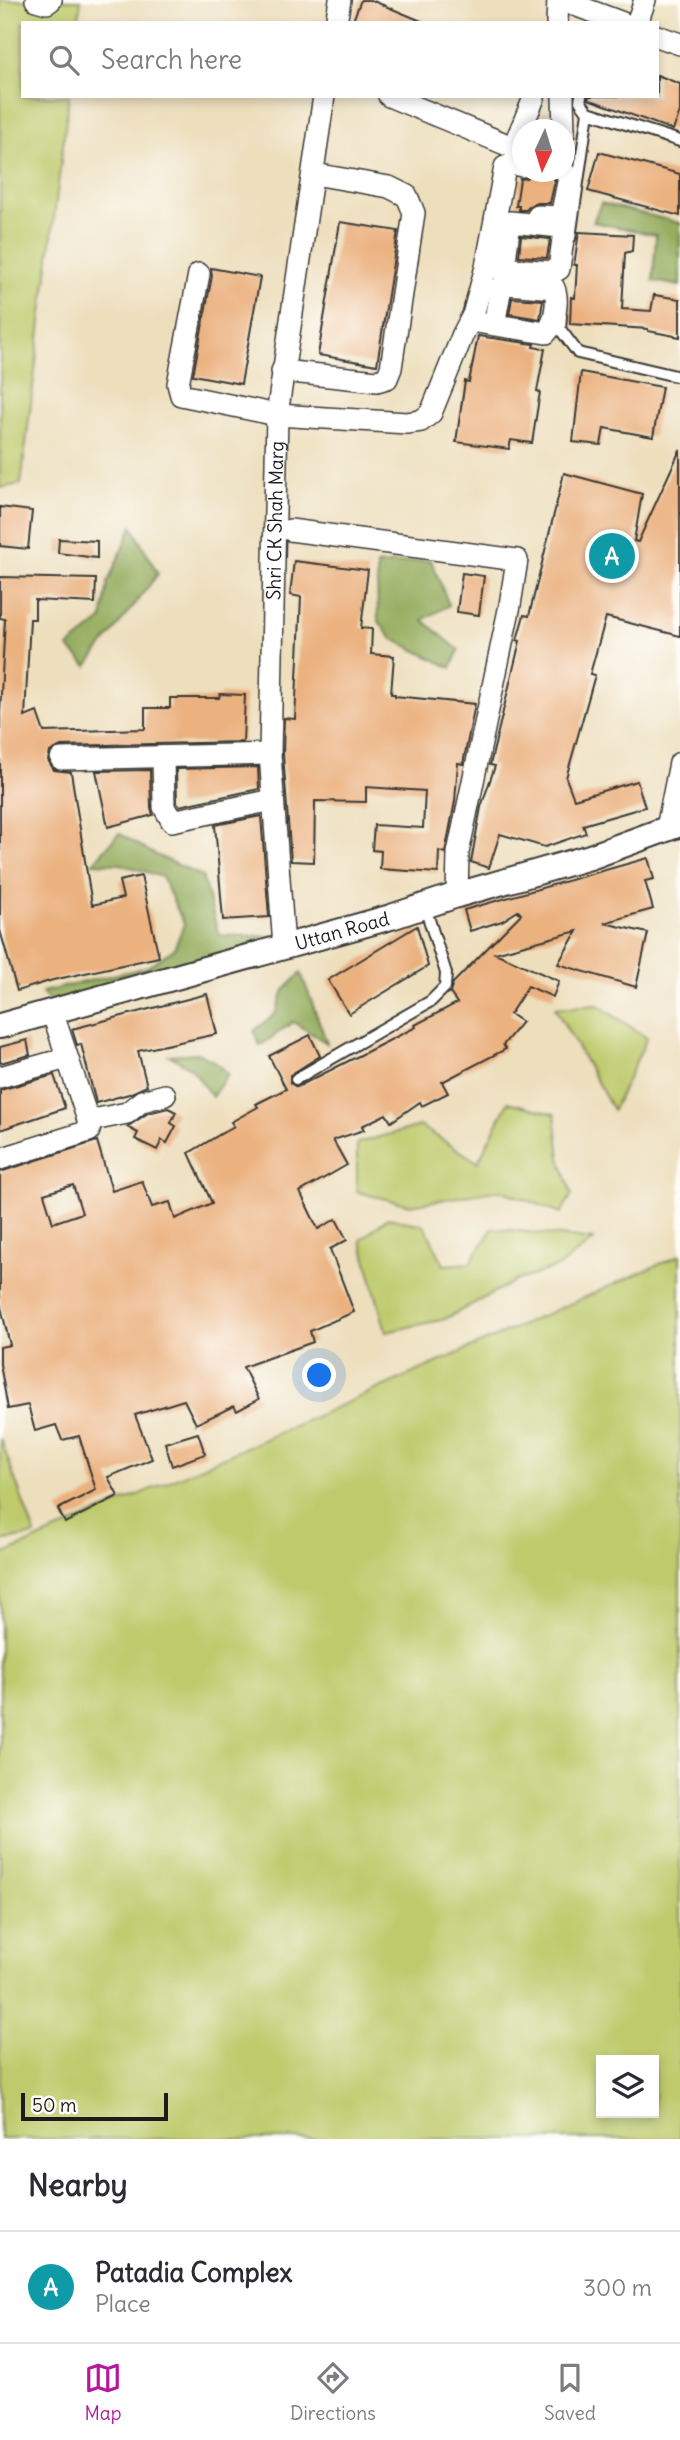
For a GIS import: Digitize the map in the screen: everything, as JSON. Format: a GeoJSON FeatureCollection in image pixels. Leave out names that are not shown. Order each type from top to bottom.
{"type":"FeatureCollection","features":[{"type":"Feature","properties":{"kind":"street"},"geometry":{"type":"LineString","coordinates":[[36,0],[47,3],[51,0]]}},
{"type":"Feature","properties":{"kind":"street"},"geometry":{"type":"LineString","coordinates":[[336,21],[340,0]]}},
{"type":"Feature","properties":{"kind":"street"},"geometry":{"type":"LineString","coordinates":[[557,21],[560,0],[592,17],[613,21]]}},
{"type":"Feature","properties":{"kind":"street"},"geometry":{"type":"LineString","coordinates":[[637,21],[645,0]]}},
{"type":"Feature","properties":{"kind":"street"},"geometry":{"type":"LineString","coordinates":[[659,37],[680,44]]}},
{"type":"Feature","properties":{"kind":"street","name":"Shri CK Shah Marg"},"geometry":{"type":"LineString","coordinates":[[284,947],[270,754],[277,415],[324,98]]}},
{"type":"Feature","properties":{"kind":"street"},"geometry":{"type":"LineString","coordinates":[[393,98],[512,152]]}},
{"type":"Feature","properties":{"kind":"street"},"geometry":{"type":"LineString","coordinates":[[528,119],[534,98]]}},
{"type":"Feature","properties":{"kind":"street"},"geometry":{"type":"LineString","coordinates":[[563,98],[564,119]]}},
{"type":"Feature","properties":{"kind":"street"},"geometry":{"type":"LineString","coordinates":[[199,274],[178,384],[181,395],[277,415],[407,423],[421,421],[431,413],[463,334],[495,268],[497,211],[505,167],[512,165]]}},
{"type":"Feature","properties":{"kind":"street"},"geometry":{"type":"LineString","coordinates":[[282,371],[377,381],[387,378],[391,368],[414,213],[407,196],[389,187],[314,174]]}},
{"type":"Feature","properties":{"kind":"street"},"geometry":{"type":"LineString","coordinates":[[497,211],[561,217],[568,182]]}},
{"type":"Feature","properties":{"kind":"street"},"geometry":{"type":"LineString","coordinates":[[470,321],[494,325]]}},
{"type":"Feature","properties":{"kind":"street"},"geometry":{"type":"LineString","coordinates":[[290,530],[517,560],[458,853],[457,895]]}},
{"type":"Feature","properties":{"kind":"street"},"geometry":{"type":"LineString","coordinates":[[61,759],[270,754]]}},
{"type":"Feature","properties":{"kind":"street"},"geometry":{"type":"LineString","coordinates":[[163,757],[164,807],[172,821],[273,800]]}},
{"type":"Feature","properties":{"kind":"street"},"geometry":{"type":"LineString","coordinates":[[674,826],[680,762]]}},
{"type":"Feature","properties":{"kind":"street","name":"Uttan Road"},"geometry":{"type":"LineString","coordinates":[[1,1023],[284,947],[590,857],[674,826]]}},
{"type":"Feature","properties":{"kind":"street"},"geometry":{"type":"LineString","coordinates":[[0,1159],[89,1131],[52,1011]]}},
{"type":"Feature","properties":{"kind":"street"},"geometry":{"type":"LineString","coordinates":[[0,1077],[67,1058]]}},
{"type":"Feature","properties":{"kind":"street"},"geometry":{"type":"LineString","coordinates":[[88,1121],[127,1113],[142,1101],[166,1095]]}},
{"type":"Feature","properties":{"kind":"lane"},"geometry":{"type":"LineString","coordinates":[[581,98],[588,112],[680,141]]}},
{"type":"Feature","properties":{"kind":"lane"},"geometry":{"type":"LineString","coordinates":[[588,112],[560,329],[578,353],[680,377]]}},
{"type":"Feature","properties":{"kind":"lane"},"geometry":{"type":"LineString","coordinates":[[296,1079],[431,1000],[445,987],[446,973],[424,906]]}},
{"type":"Feature","properties":{"kind":"green space"},"geometry":{"type":"Polygon","coordinates":[[[0,0],[81,0],[78,21],[21,21],[21,98],[69,98],[21,484],[0,488],[0,0]]]}},
{"type":"Feature","properties":{"kind":"green space"},"geometry":{"type":"Polygon","coordinates":[[[601,203],[680,223],[680,286],[653,281],[656,235],[593,222],[601,203]]]}},
{"type":"Feature","properties":{"kind":"green space"},"geometry":{"type":"Polygon","coordinates":[[[132,526],[158,574],[87,666],[68,647],[102,620],[108,582],[132,526]]]}},
{"type":"Feature","properties":{"kind":"green space"},"geometry":{"type":"Polygon","coordinates":[[[431,560],[449,605],[423,620],[459,650],[451,668],[391,638],[378,620],[377,565],[431,560]]]}},
{"type":"Feature","properties":{"kind":"green space"},"geometry":{"type":"Polygon","coordinates":[[[119,833],[154,854],[202,876],[219,935],[283,937],[52,1005],[42,992],[147,967],[174,949],[184,924],[162,877],[121,864],[93,863],[119,833]]]}},
{"type":"Feature","properties":{"kind":"green space"},"geometry":{"type":"Polygon","coordinates":[[[301,973],[327,1043],[293,1022],[260,1046],[254,1031],[275,1014],[284,990],[301,973]]]}},
{"type":"Feature","properties":{"kind":"green space"},"geometry":{"type":"Polygon","coordinates":[[[598,1005],[647,1038],[613,1110],[555,1008],[598,1005]]]}},
{"type":"Feature","properties":{"kind":"green space"},"geometry":{"type":"Polygon","coordinates":[[[197,1053],[214,1061],[228,1074],[212,1097],[192,1069],[169,1055],[197,1053]]]}},
{"type":"Feature","properties":{"kind":"green space"},"geometry":{"type":"Polygon","coordinates":[[[508,1102],[555,1114],[560,1158],[572,1194],[561,1213],[500,1190],[410,1205],[357,1192],[357,1143],[420,1126],[478,1162],[508,1102]]]}},
{"type":"Feature","properties":{"kind":"green space"},"geometry":{"type":"Polygon","coordinates":[[[387,1218],[424,1225],[444,1265],[470,1263],[493,1228],[594,1240],[558,1267],[515,1281],[445,1319],[386,1332],[361,1240],[387,1218]]]}},
{"type":"Feature","properties":{"kind":"green space"},"geometry":{"type":"Polygon","coordinates":[[[680,1255],[680,2139],[0,2139],[0,1556],[680,1255]]]}},
{"type":"Feature","properties":{"kind":"green space"},"geometry":{"type":"Polygon","coordinates":[[[1,1440],[35,1535],[0,1541],[1,1440]]]}},
{"type":"Feature","properties":{"kind":"building"},"geometry":{"type":"Polygon","coordinates":[[[361,0],[371,0],[421,21],[353,21],[361,0]]]}},
{"type":"Feature","properties":{"kind":"building"},"geometry":{"type":"Polygon","coordinates":[[[659,76],[680,84],[680,112],[673,130],[588,99],[659,98],[659,76]]]}},
{"type":"Feature","properties":{"kind":"building"},"geometry":{"type":"Polygon","coordinates":[[[599,152],[680,174],[680,216],[588,191],[599,152]]]}},
{"type":"Feature","properties":{"kind":"building"},"geometry":{"type":"Polygon","coordinates":[[[520,182],[555,182],[550,203],[531,205],[526,210],[519,210],[519,206],[516,206],[520,182]]]}},
{"type":"Feature","properties":{"kind":"building"},"geometry":{"type":"Polygon","coordinates":[[[340,222],[398,231],[377,365],[318,355],[340,222]]]}},
{"type":"Feature","properties":{"kind":"building"},"geometry":{"type":"Polygon","coordinates":[[[579,232],[633,235],[632,251],[625,253],[622,309],[651,311],[654,295],[680,299],[680,337],[648,329],[570,324],[571,297],[575,298],[577,265],[574,265],[579,232]]]}},
{"type":"Feature","properties":{"kind":"building"},"geometry":{"type":"Polygon","coordinates":[[[521,236],[550,239],[547,258],[519,256],[521,236]]]}},
{"type":"Feature","properties":{"kind":"building"},"geometry":{"type":"Polygon","coordinates":[[[211,268],[260,277],[241,384],[193,375],[212,276],[211,268]]]}},
{"type":"Feature","properties":{"kind":"building"},"geometry":{"type":"Polygon","coordinates":[[[512,298],[543,300],[540,319],[509,314],[512,298]]]}},
{"type":"Feature","properties":{"kind":"building"},"geometry":{"type":"Polygon","coordinates":[[[478,336],[534,344],[533,347],[545,349],[537,391],[540,392],[532,443],[511,440],[509,449],[456,442],[465,381],[469,382],[478,336]]]}},
{"type":"Feature","properties":{"kind":"building"},"geometry":{"type":"Polygon","coordinates":[[[581,372],[662,387],[653,437],[604,428],[601,445],[573,442],[581,372]]]}},
{"type":"Feature","properties":{"kind":"building"},"geometry":{"type":"Polygon","coordinates":[[[680,450],[680,636],[606,617],[590,674],[595,675],[566,778],[574,799],[637,781],[645,807],[583,825],[586,833],[545,847],[500,834],[489,868],[471,862],[481,807],[495,766],[490,765],[520,641],[517,640],[524,615],[529,616],[564,473],[642,494],[634,541],[638,542],[680,450]]]}},
{"type":"Feature","properties":{"kind":"building"},"geometry":{"type":"Polygon","coordinates":[[[0,507],[32,511],[28,549],[0,546],[0,507]]]}},
{"type":"Feature","properties":{"kind":"building"},"geometry":{"type":"Polygon","coordinates":[[[59,539],[97,541],[97,558],[58,553],[59,539]]]}},
{"type":"Feature","properties":{"kind":"building"},"geometry":{"type":"Polygon","coordinates":[[[294,561],[368,570],[361,628],[372,629],[371,654],[394,656],[391,694],[475,704],[463,764],[458,763],[455,801],[445,853],[439,851],[438,873],[380,869],[381,851],[372,850],[374,825],[423,828],[425,791],[366,787],[366,802],[315,801],[314,862],[291,861],[283,754],[284,718],[295,719],[301,597],[290,595],[294,561]]]}},
{"type":"Feature","properties":{"kind":"building"},"geometry":{"type":"Polygon","coordinates":[[[462,573],[484,576],[479,615],[457,612],[462,573]]]}},
{"type":"Feature","properties":{"kind":"building"},"geometry":{"type":"Polygon","coordinates":[[[0,577],[96,579],[95,603],[35,600],[35,619],[30,619],[25,717],[37,712],[44,732],[145,729],[145,708],[170,708],[170,698],[245,695],[243,742],[61,746],[50,752],[48,760],[54,770],[71,772],[92,905],[123,898],[119,881],[141,876],[159,957],[53,980],[17,991],[0,930],[0,713],[5,619],[0,618],[0,577]]]}},
{"type":"Feature","properties":{"kind":"building"},"geometry":{"type":"Polygon","coordinates":[[[258,767],[259,789],[179,806],[177,803],[176,769],[258,767]]]}},
{"type":"Feature","properties":{"kind":"building"},"geometry":{"type":"Polygon","coordinates":[[[150,770],[153,815],[108,827],[96,771],[150,770]]]}},
{"type":"Feature","properties":{"kind":"building"},"geometry":{"type":"Polygon","coordinates":[[[261,816],[269,917],[223,920],[215,825],[261,816]]]}},
{"type":"Feature","properties":{"kind":"building"},"geometry":{"type":"Polygon","coordinates":[[[648,858],[654,879],[645,881],[653,909],[604,923],[648,933],[636,987],[558,964],[577,931],[495,953],[559,981],[553,997],[528,986],[510,1014],[522,1022],[503,1045],[506,1049],[442,1082],[448,1093],[422,1106],[420,1102],[391,1122],[386,1114],[362,1126],[364,1130],[333,1140],[347,1165],[300,1192],[318,1229],[336,1219],[347,1240],[330,1249],[354,1312],[310,1331],[313,1342],[243,1367],[259,1399],[237,1411],[234,1406],[196,1424],[184,1400],[135,1415],[152,1459],[108,1477],[118,1496],[65,1523],[58,1509],[96,1490],[79,1436],[62,1440],[56,1425],[35,1431],[28,1405],[8,1409],[0,1364],[0,1347],[10,1345],[0,1303],[0,1172],[97,1141],[112,1191],[142,1181],[152,1207],[170,1202],[175,1219],[212,1203],[189,1153],[234,1126],[231,1122],[258,1107],[256,1104],[286,1089],[269,1056],[310,1035],[320,1056],[290,1075],[290,1083],[297,1087],[416,1027],[415,1025],[457,1003],[450,993],[453,983],[521,914],[518,911],[502,921],[470,931],[464,910],[648,858]],[[73,1185],[44,1194],[53,1223],[82,1213],[73,1185]]]}},
{"type":"Feature","properties":{"kind":"building"},"geometry":{"type":"Polygon","coordinates":[[[417,926],[428,966],[349,1014],[328,980],[417,926]]]}},
{"type":"Feature","properties":{"kind":"building"},"geometry":{"type":"Polygon","coordinates":[[[207,994],[217,1034],[138,1051],[147,1086],[96,1103],[81,1044],[77,1045],[72,1029],[207,994]]]}},
{"type":"Feature","properties":{"kind":"building"},"geometry":{"type":"Polygon","coordinates":[[[27,1040],[30,1055],[0,1063],[0,1047],[27,1040]]]}},
{"type":"Feature","properties":{"kind":"building"},"geometry":{"type":"Polygon","coordinates":[[[54,1075],[65,1108],[0,1130],[0,1090],[54,1075]]]}},
{"type":"Feature","properties":{"kind":"building"},"geometry":{"type":"Polygon","coordinates":[[[168,1108],[176,1112],[171,1123],[176,1126],[167,1143],[162,1140],[157,1150],[135,1139],[138,1133],[127,1127],[148,1113],[168,1108]]]}},
{"type":"Feature","properties":{"kind":"building"},"geometry":{"type":"Polygon","coordinates":[[[198,1433],[205,1454],[172,1466],[165,1443],[198,1433]]]}},
{"type":"Feature","properties":{"kind":"place","name":"Patadia Complex"},"geometry":{"type":"Point","coordinates":[612,556]}}]}
